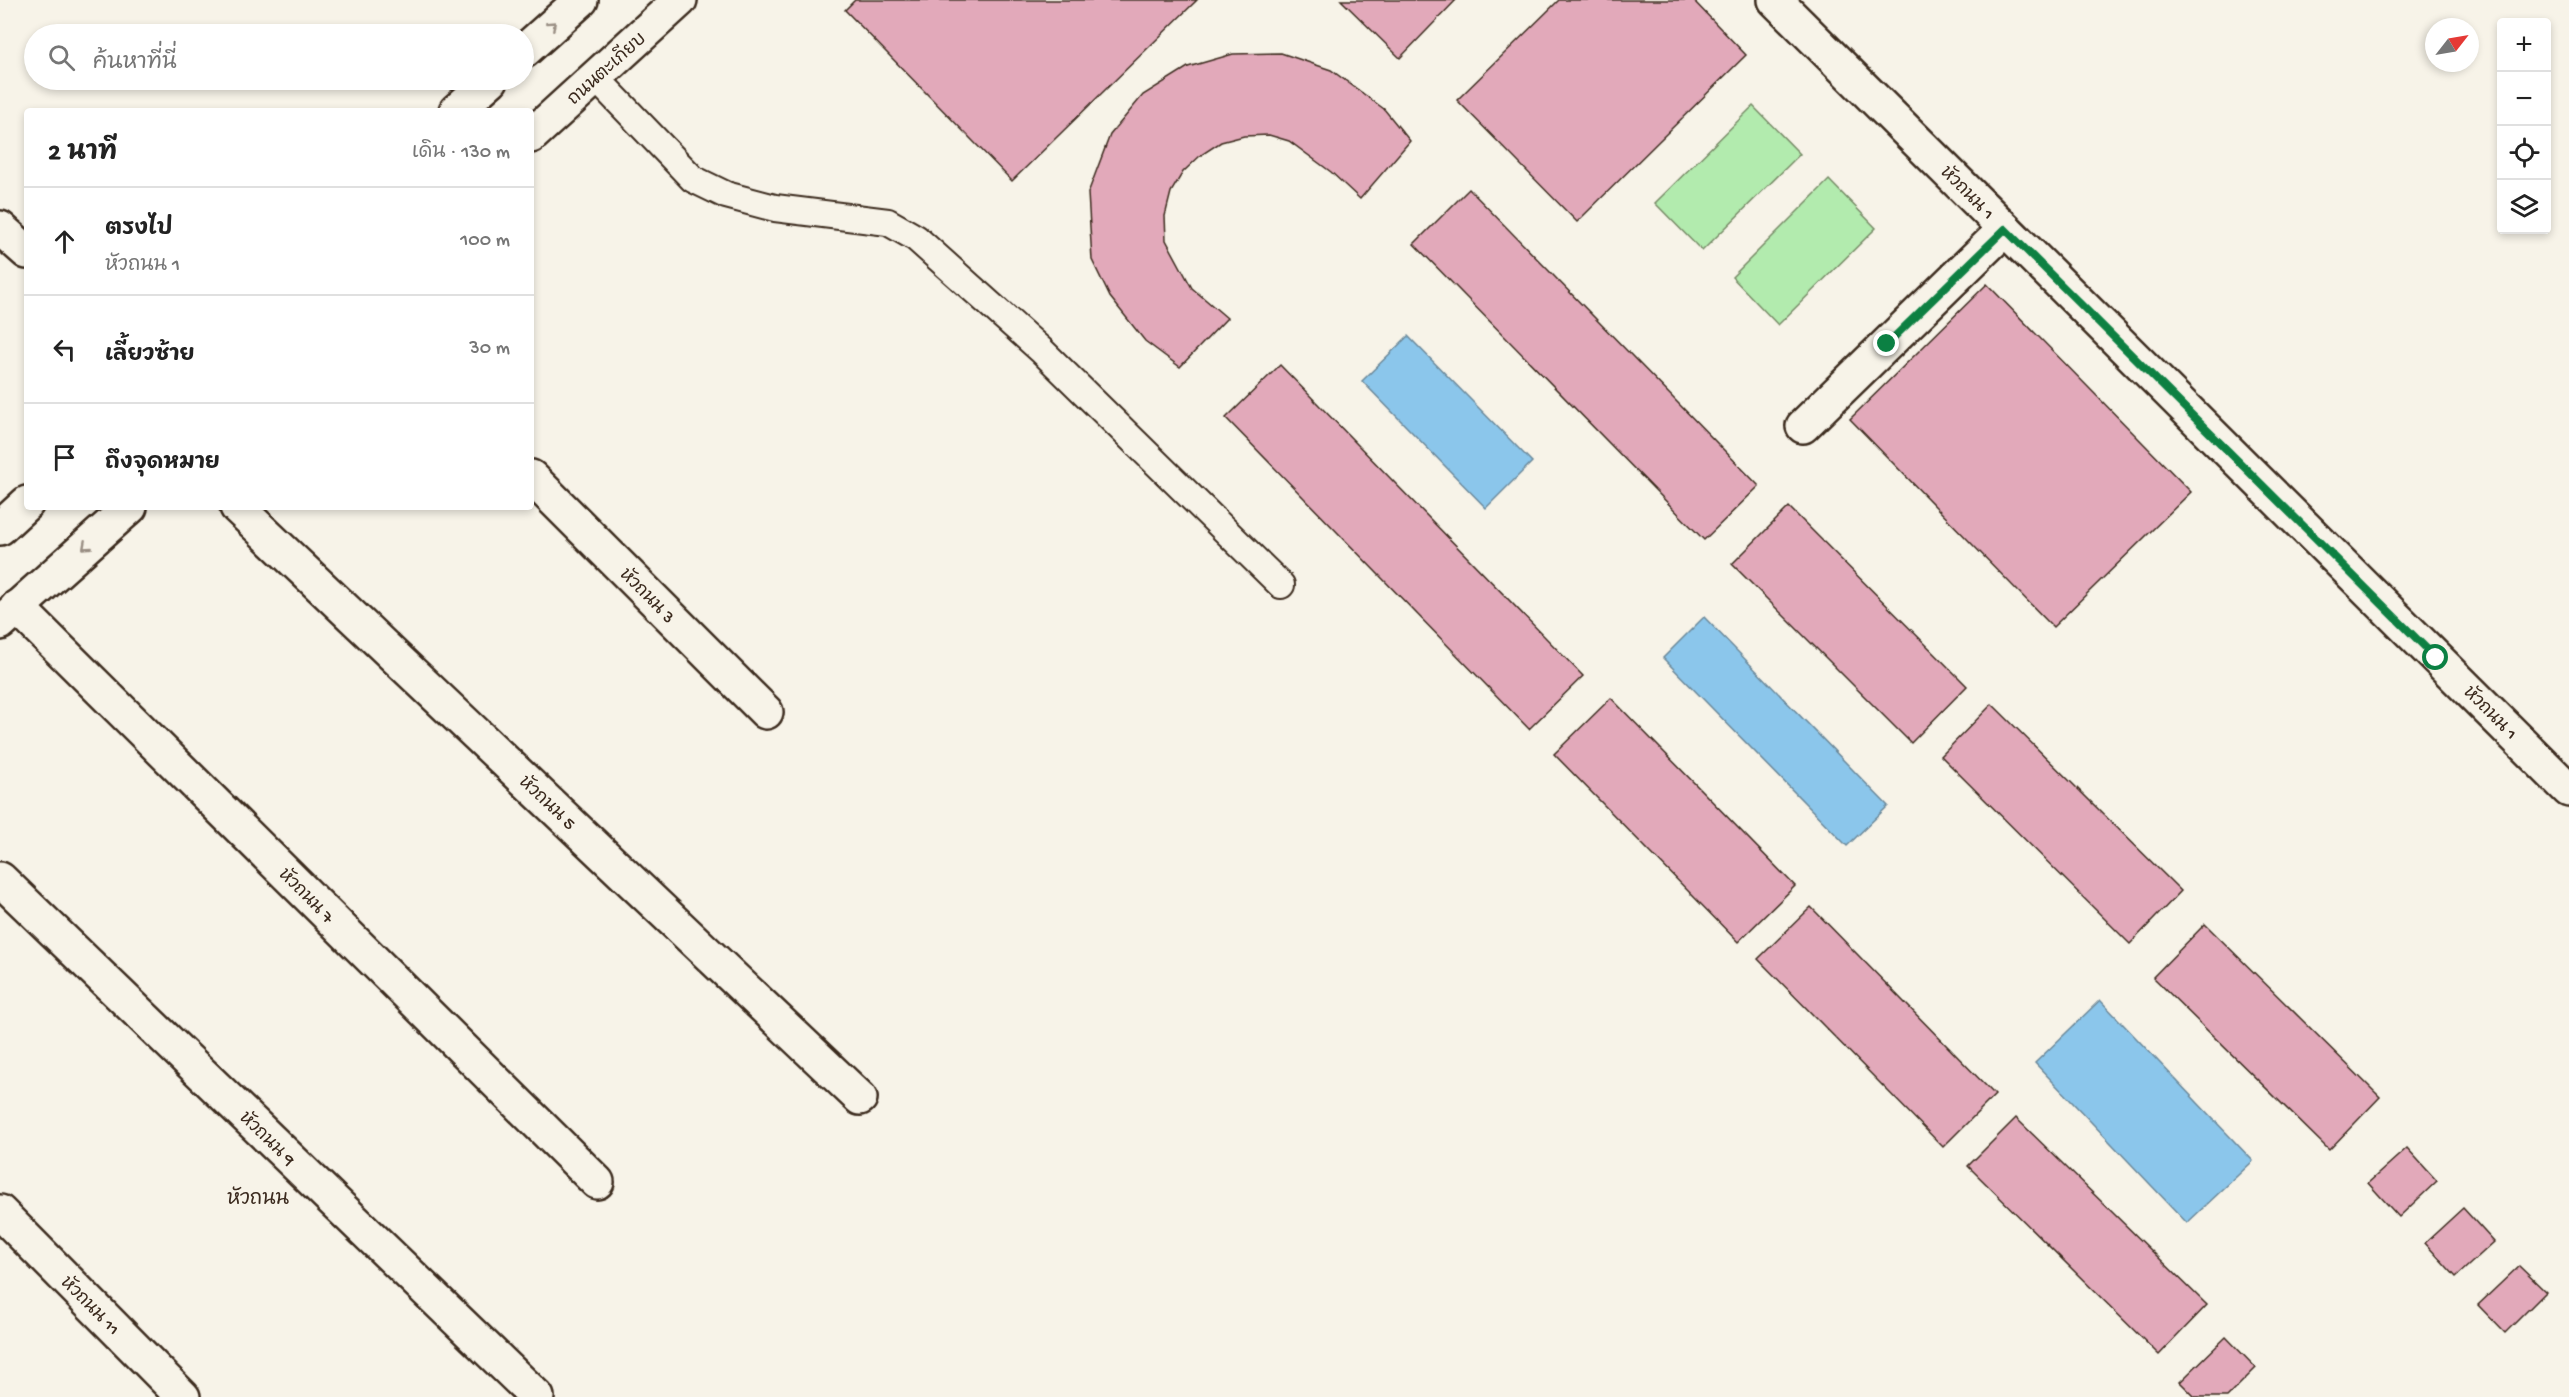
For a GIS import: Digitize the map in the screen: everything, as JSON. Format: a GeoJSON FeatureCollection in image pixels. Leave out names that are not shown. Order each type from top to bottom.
{"type":"FeatureCollection","features":[{"type":"Feature","properties":{"kind":"street"},"geometry":{"type":"LineString","coordinates":[[534,42],[581,0]]}},
{"type":"Feature","properties":{"kind":"street","name":"ถนนตะเกียบ"},"geometry":{"type":"LineString","coordinates":[[534,133],[680,0]]}},
{"type":"Feature","properties":{"kind":"street","name":"หัวถนน 1"},"geometry":{"type":"LineString","coordinates":[[1775,0],[2569,790]]}},
{"type":"Feature","properties":{"kind":"street"},"geometry":{"type":"LineString","coordinates":[[459,108],[480,90]]}},
{"type":"Feature","properties":{"kind":"street"},"geometry":{"type":"LineString","coordinates":[[0,228],[24,249]]}},
{"type":"Feature","properties":{"kind":"street"},"geometry":{"type":"LineString","coordinates":[[1803,426],[2005,229]]}},
{"type":"Feature","properties":{"kind":"street","name":"หัวถนน 3"},"geometry":{"type":"LineString","coordinates":[[534,480],[766,712]]}},
{"type":"Feature","properties":{"kind":"street"},"geometry":{"type":"LineString","coordinates":[[0,528],[24,506]]}},
{"type":"Feature","properties":{"kind":"street"},"geometry":{"type":"LineString","coordinates":[[8,615],[126,510]]}},
{"type":"Feature","properties":{"kind":"street","name":"หัวถนน 5"},"geometry":{"type":"LineString","coordinates":[[240,510],[860,1098]]}},
{"type":"Feature","properties":{"kind":"street","name":"หัวถนน 7"},"geometry":{"type":"LineString","coordinates":[[8,615],[597,1182]]}},
{"type":"Feature","properties":{"kind":"street","name":"หัวถนน 9"},"geometry":{"type":"LineString","coordinates":[[0,879],[537,1397]]}},
{"type":"Feature","properties":{"kind":"street","name":"หัวถนน 11"},"geometry":{"type":"LineString","coordinates":[[0,1212],[183,1397]]}},
{"type":"Feature","properties":{"kind":"lane"},"geometry":{"type":"LineString","coordinates":[[595,77],[693,179],[726,195],[776,208],[888,222],[916,238],[1041,350],[1281,585]]}},
{"type":"Feature","properties":{"kind":"green space"},"geometry":{"type":"Polygon","coordinates":[[[1753,106],[1800,154],[1702,251],[1655,203],[1753,106]]]}},
{"type":"Feature","properties":{"kind":"green space"},"geometry":{"type":"Polygon","coordinates":[[[1829,180],[1876,228],[1778,325],[1732,277],[1829,180]]]}},
{"type":"Feature","properties":{"kind":"water"},"geometry":{"type":"Polygon","coordinates":[[[1408,336],[1532,462],[1486,508],[1362,381],[1408,336]]]}},
{"type":"Feature","properties":{"kind":"water"},"geometry":{"type":"Polygon","coordinates":[[[1704,617],[1888,806],[1847,846],[1663,658],[1704,617]]]}},
{"type":"Feature","properties":{"kind":"water"},"geometry":{"type":"Polygon","coordinates":[[[2100,1000],[2253,1161],[2187,1223],[2035,1063],[2100,1000]]]}},
{"type":"Feature","properties":{"kind":"building"},"geometry":{"type":"Polygon","coordinates":[[[855,0],[1197,0],[1012,181],[845,10],[855,0]]]}},
{"type":"Feature","properties":{"kind":"building"},"geometry":{"type":"Polygon","coordinates":[[[1341,0],[1456,0],[1400,58],[1341,0]]]}},
{"type":"Feature","properties":{"kind":"building"},"geometry":{"type":"Polygon","coordinates":[[[1559,0],[1693,0],[1746,55],[1577,222],[1457,100],[1559,0]]]}},
{"type":"Feature","properties":{"kind":"building"},"geometry":{"type":"Polygon","coordinates":[[[1281,53],[1331,70],[1384,109],[1410,141],[1360,199],[1331,172],[1289,141],[1269,135],[1244,136],[1221,142],[1201,155],[1183,172],[1171,192],[1165,216],[1166,240],[1192,288],[1227,318],[1180,367],[1145,341],[1110,297],[1092,260],[1088,193],[1110,135],[1143,95],[1188,67],[1233,54],[1281,53]]]}},
{"type":"Feature","properties":{"kind":"building"},"geometry":{"type":"Polygon","coordinates":[[[1469,189],[1759,486],[1704,540],[1414,244],[1469,189]]]}},
{"type":"Feature","properties":{"kind":"building"},"geometry":{"type":"Polygon","coordinates":[[[1987,284],[2191,492],[2053,627],[1850,419],[1987,284]]]}},
{"type":"Feature","properties":{"kind":"building"},"geometry":{"type":"Polygon","coordinates":[[[1280,365],[1583,676],[1529,729],[1226,418],[1280,365]]]}},
{"type":"Feature","properties":{"kind":"building"},"geometry":{"type":"Polygon","coordinates":[[[1789,507],[1967,686],[1911,743],[1732,564],[1789,507]]]}},
{"type":"Feature","properties":{"kind":"building"},"geometry":{"type":"Polygon","coordinates":[[[1611,698],[1795,886],[1738,942],[1554,754],[1611,698]]]}},
{"type":"Feature","properties":{"kind":"building"},"geometry":{"type":"Polygon","coordinates":[[[1992,704],[2181,891],[2130,944],[1941,756],[1992,704]]]}},
{"type":"Feature","properties":{"kind":"building"},"geometry":{"type":"Polygon","coordinates":[[[1811,907],[1995,1095],[1943,1147],[1758,959],[1811,907]]]}},
{"type":"Feature","properties":{"kind":"building"},"geometry":{"type":"Polygon","coordinates":[[[2205,924],[2380,1097],[2329,1150],[2153,977],[2205,924]]]}},
{"type":"Feature","properties":{"kind":"building"},"geometry":{"type":"Polygon","coordinates":[[[2016,1118],[2207,1305],[2159,1355],[1968,1166],[2016,1118]]]}},
{"type":"Feature","properties":{"kind":"building"},"geometry":{"type":"Polygon","coordinates":[[[2407,1148],[2437,1181],[2399,1217],[2368,1183],[2407,1148]]]}},
{"type":"Feature","properties":{"kind":"building"},"geometry":{"type":"Polygon","coordinates":[[[2463,1208],[2494,1242],[2456,1277],[2425,1243],[2463,1208]]]}},
{"type":"Feature","properties":{"kind":"building"},"geometry":{"type":"Polygon","coordinates":[[[2519,1266],[2546,1292],[2505,1333],[2478,1305],[2519,1266]]]}},
{"type":"Feature","properties":{"kind":"building"},"geometry":{"type":"Polygon","coordinates":[[[2226,1337],[2256,1368],[2227,1397],[2195,1397],[2180,1382],[2226,1337]]]}},
{"type":"Feature","properties":{"kind":"district","name":"หัวถนน"},"geometry":{"type":"Point","coordinates":[258,1197]}},
{"type":"Feature","properties":{"kind":"route"},"geometry":{"type":"LineString","coordinates":[[1887,344],[2005,229],[2436,658]]}}]}
